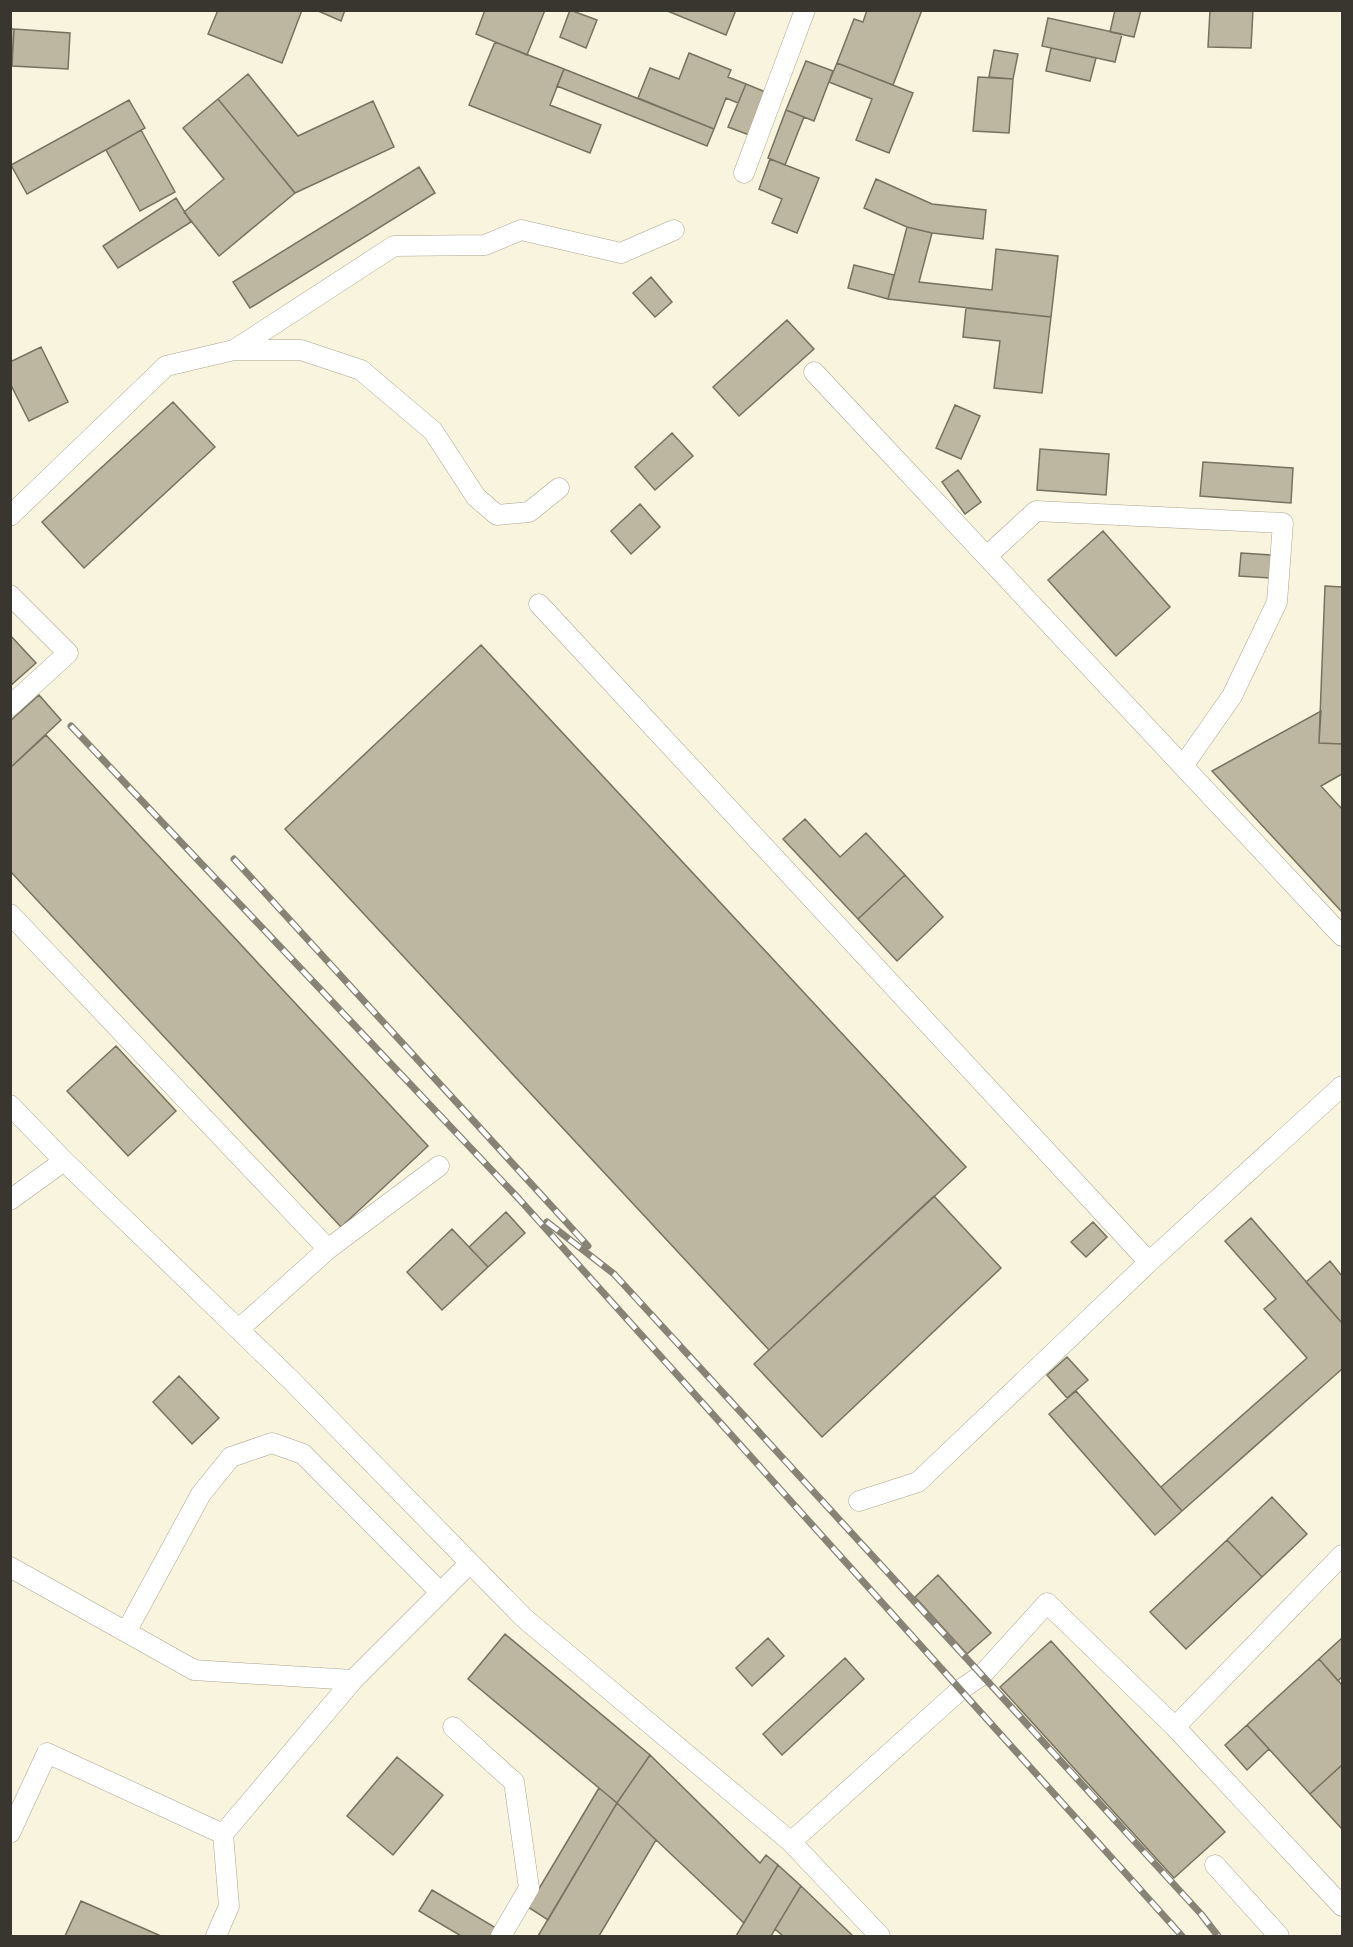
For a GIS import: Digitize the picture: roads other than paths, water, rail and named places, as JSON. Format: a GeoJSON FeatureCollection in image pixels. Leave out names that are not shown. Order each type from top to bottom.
{"type":"FeatureCollection","features":[{"type":"Feature","properties":{"kind":"lane"},"geometry":{"type":"LineString","coordinates":[[744,173],[806,10]]}},
{"type":"Feature","properties":{"kind":"lane"},"geometry":{"type":"LineString","coordinates":[[234,350],[394,246],[485,245],[521,230],[621,253],[674,230]]}},
{"type":"Feature","properties":{"kind":"lane"},"geometry":{"type":"LineString","coordinates":[[10,516],[166,366],[234,350],[301,350],[361,370],[433,431],[476,498],[497,515],[529,512],[559,488]]}},
{"type":"Feature","properties":{"kind":"lane"},"geometry":{"type":"LineString","coordinates":[[814,372],[1342,936]]}},
{"type":"Feature","properties":{"kind":"lane"},"geometry":{"type":"LineString","coordinates":[[987,556],[1036,511],[1283,523],[1277,602],[1232,696],[1183,766]]}},
{"type":"Feature","properties":{"kind":"lane"},"geometry":{"type":"LineString","coordinates":[[10,594],[68,653],[10,706]]}},
{"type":"Feature","properties":{"kind":"lane"},"geometry":{"type":"LineString","coordinates":[[539,604],[1149,1262]]}},
{"type":"Feature","properties":{"kind":"lane"},"geometry":{"type":"LineString","coordinates":[[10,914],[328,1249]]}},
{"type":"Feature","properties":{"kind":"lane"},"geometry":{"type":"LineString","coordinates":[[860,1501],[918,1482],[1149,1262],[1342,1086]]}},
{"type":"Feature","properties":{"kind":"lane"},"geometry":{"type":"LineString","coordinates":[[10,1105],[64,1161],[239,1329],[524,1618],[791,1842],[880,1936]]}},
{"type":"Feature","properties":{"kind":"lane"},"geometry":{"type":"LineString","coordinates":[[10,1200],[64,1161]]}},
{"type":"Feature","properties":{"kind":"lane"},"geometry":{"type":"LineString","coordinates":[[239,1329],[328,1249],[439,1166]]}},
{"type":"Feature","properties":{"kind":"lane"},"geometry":{"type":"LineString","coordinates":[[126,1632],[201,1494],[231,1457],[272,1443],[303,1454],[440,1592]]}},
{"type":"Feature","properties":{"kind":"lane"},"geometry":{"type":"LineString","coordinates":[[1175,1727],[1342,1555]]}},
{"type":"Feature","properties":{"kind":"lane"},"geometry":{"type":"LineString","coordinates":[[216,1936],[229,1906],[223,1834],[353,1680],[470,1563]]}},
{"type":"Feature","properties":{"kind":"lane"},"geometry":{"type":"LineString","coordinates":[[10,1566],[194,1670],[353,1680]]}},
{"type":"Feature","properties":{"kind":"lane"},"geometry":{"type":"LineString","coordinates":[[791,1842],[960,1690],[982,1675],[1047,1603],[1175,1727],[1342,1906]]}},
{"type":"Feature","properties":{"kind":"lane"},"geometry":{"type":"LineString","coordinates":[[453,1727],[514,1782],[529,1888],[501,1936]]}},
{"type":"Feature","properties":{"kind":"lane"},"geometry":{"type":"LineString","coordinates":[[10,1833],[47,1753],[223,1834]]}},
{"type":"Feature","properties":{"kind":"lane"},"geometry":{"type":"LineString","coordinates":[[1215,1865],[1279,1936]]}},
{"type":"Feature","properties":{"kind":"railway"},"geometry":{"type":"LineString","coordinates":[[71,726],[519,1199],[1182,1936]]}},
{"type":"Feature","properties":{"kind":"railway"},"geometry":{"type":"LineString","coordinates":[[234,859],[588,1246]]}},
{"type":"Feature","properties":{"kind":"railway"},"geometry":{"type":"LineString","coordinates":[[547,1222],[614,1274],[1201,1914],[1218,1936]]}}]}
